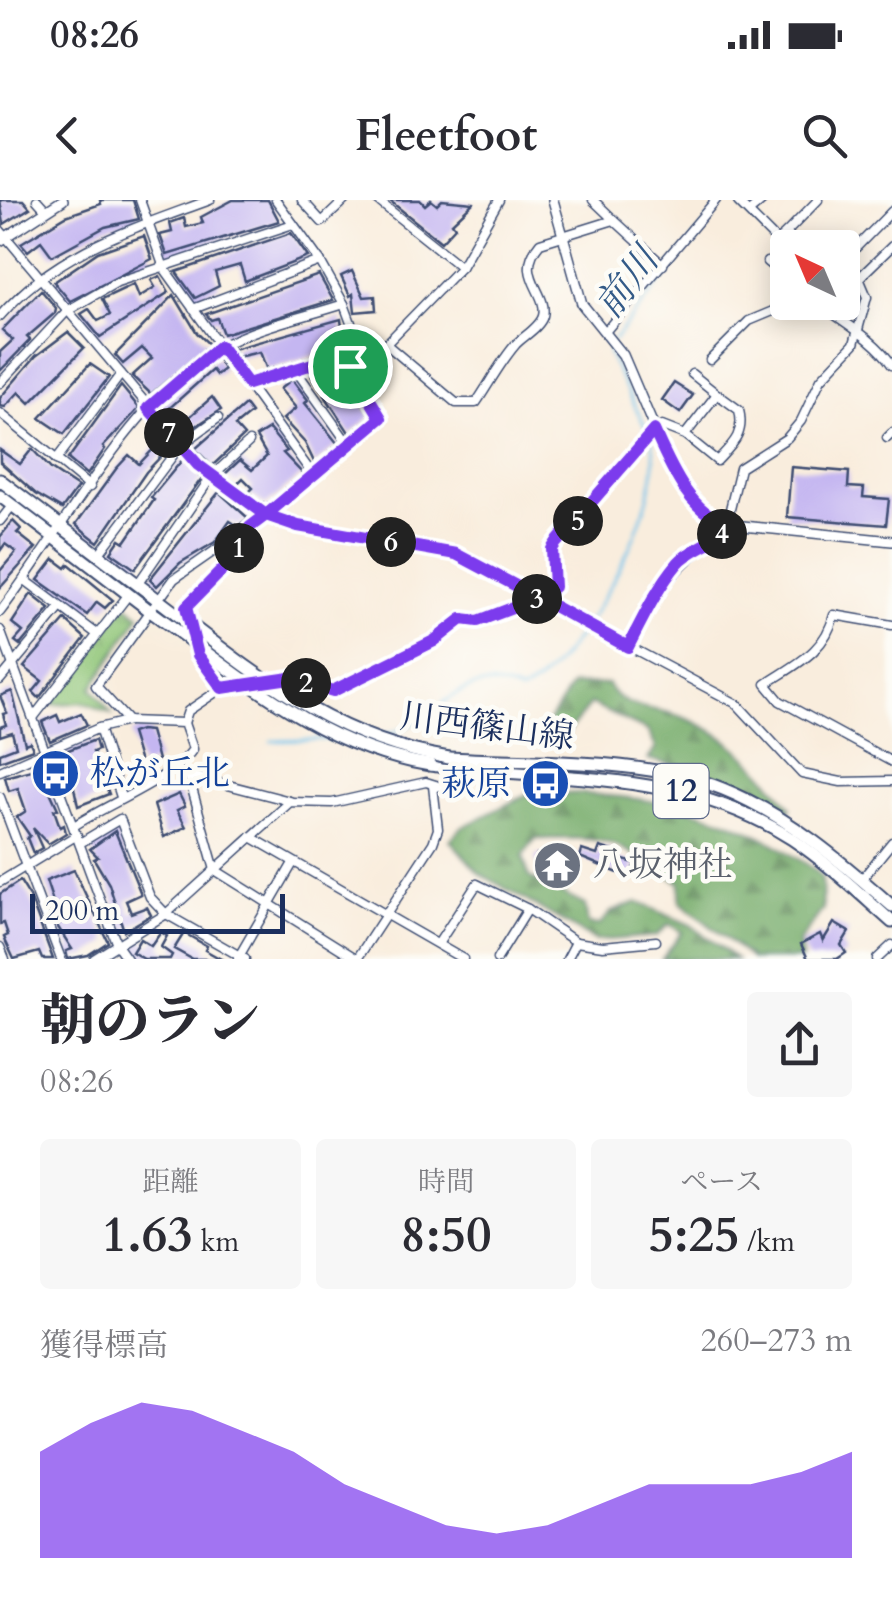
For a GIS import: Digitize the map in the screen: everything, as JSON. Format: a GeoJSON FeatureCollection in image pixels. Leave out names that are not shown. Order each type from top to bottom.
{"type":"FeatureCollection","features":[{"type":"Feature","properties":{"kind":"main road","name":"川西篠山線"},"geometry":{"type":"LineString","coordinates":[[0,480],[58,532],[133,590],[305,709],[377,742],[449,763],[652,784],[718,803],[793,840],[892,922]]}},
{"type":"Feature","properties":{"kind":"main road","name":"川西篠山線"},"geometry":{"type":"LineString","coordinates":[[0,496],[98,555],[133,590]]}},
{"type":"Feature","properties":{"kind":"main road","name":"川西篠山線"},"geometry":{"type":"LineString","coordinates":[[155,606],[299,718],[374,753],[430,765],[662,773],[720,788],[794,826],[892,906]]}},
{"type":"Feature","properties":{"kind":"street"},"geometry":{"type":"LineString","coordinates":[[37,200],[46,210]]}},
{"type":"Feature","properties":{"kind":"street"},"geometry":{"type":"LineString","coordinates":[[63,200],[2,236],[180,446],[212,476],[266,515],[298,526],[456,554],[736,704],[757,720],[802,774],[841,782],[892,781]]}},
{"type":"Feature","properties":{"kind":"street"},"geometry":{"type":"LineString","coordinates":[[140,200],[164,268],[314,475]]}},
{"type":"Feature","properties":{"kind":"street"},"geometry":{"type":"LineString","coordinates":[[0,316],[40,277],[84,249],[210,200]]}},
{"type":"Feature","properties":{"kind":"street"},"geometry":{"type":"LineString","coordinates":[[128,721],[96,686],[174,578],[266,515],[381,418],[350,366],[352,322],[344,304],[320,260],[278,204],[293,200]]}},
{"type":"Feature","properties":{"kind":"street"},"geometry":{"type":"LineString","coordinates":[[302,200],[322,222],[345,200]]}},
{"type":"Feature","properties":{"kind":"street"},"geometry":{"type":"LineString","coordinates":[[378,200],[461,267]]}},
{"type":"Feature","properties":{"kind":"street"},"geometry":{"type":"LineString","coordinates":[[553,200],[576,290],[623,355],[673,472],[715,520],[892,541]]}},
{"type":"Feature","properties":{"kind":"street"},"geometry":{"type":"LineString","coordinates":[[593,200],[663,265]]}},
{"type":"Feature","properties":{"kind":"street"},"geometry":{"type":"LineString","coordinates":[[707,211],[708,200]]}},
{"type":"Feature","properties":{"kind":"street"},"geometry":{"type":"LineString","coordinates":[[605,332],[716,200]]}},
{"type":"Feature","properties":{"kind":"street"},"geometry":{"type":"LineString","coordinates":[[749,212],[763,200]]}},
{"type":"Feature","properties":{"kind":"street"},"geometry":{"type":"LineString","coordinates":[[789,230],[818,200]]}},
{"type":"Feature","properties":{"kind":"street"},"geometry":{"type":"LineString","coordinates":[[495,202],[461,267],[386,344],[456,403],[468,406],[476,403],[515,345],[542,319],[544,310],[529,279],[532,252],[540,243],[614,220]]}},
{"type":"Feature","properties":{"kind":"street"},"geometry":{"type":"LineString","coordinates":[[738,202],[770,234]]}},
{"type":"Feature","properties":{"kind":"street"},"geometry":{"type":"LineString","coordinates":[[860,248],[892,211]]}},
{"type":"Feature","properties":{"kind":"street"},"geometry":{"type":"LineString","coordinates":[[0,383],[68,312],[117,282],[293,224]]}},
{"type":"Feature","properties":{"kind":"street"},"geometry":{"type":"LineString","coordinates":[[860,276],[892,246]]}},
{"type":"Feature","properties":{"kind":"street"},"geometry":{"type":"LineString","coordinates":[[194,309],[320,260]]}},
{"type":"Feature","properties":{"kind":"street"},"geometry":{"type":"LineString","coordinates":[[628,647],[649,604],[678,563],[724,534],[740,468],[788,438],[802,421],[821,379],[854,344],[867,297],[860,282]]}},
{"type":"Feature","properties":{"kind":"street"},"geometry":{"type":"LineString","coordinates":[[0,612],[148,408],[220,346],[344,304]]}},
{"type":"Feature","properties":{"kind":"street"},"geometry":{"type":"LineString","coordinates":[[710,360],[749,321],[770,313]]}},
{"type":"Feature","properties":{"kind":"street"},"geometry":{"type":"LineString","coordinates":[[839,320],[856,334],[879,344],[892,365]]}},
{"type":"Feature","properties":{"kind":"street"},"geometry":{"type":"LineString","coordinates":[[248,384],[351,352]]}},
{"type":"Feature","properties":{"kind":"street"},"geometry":{"type":"LineString","coordinates":[[295,370],[348,445]]}},
{"type":"Feature","properties":{"kind":"street"},"geometry":{"type":"LineString","coordinates":[[56,460],[120,374]]}},
{"type":"Feature","properties":{"kind":"street"},"geometry":{"type":"LineString","coordinates":[[0,882],[77,835],[121,796],[174,771],[193,749],[184,723],[188,711],[222,688],[290,678],[333,691],[434,641],[462,619],[478,621],[539,598],[554,587],[552,549],[654,430],[662,426],[685,435],[718,461],[738,439],[742,424],[739,410],[692,374]]}},
{"type":"Feature","properties":{"kind":"street"},"geometry":{"type":"LineString","coordinates":[[685,435],[717,394]]}},
{"type":"Feature","properties":{"kind":"street"},"geometry":{"type":"LineString","coordinates":[[0,413],[90,487]]}},
{"type":"Feature","properties":{"kind":"street"},"geometry":{"type":"LineString","coordinates":[[98,555],[180,446],[218,418]]}},
{"type":"Feature","properties":{"kind":"street"},"geometry":{"type":"LineString","coordinates":[[34,718],[133,590],[212,476],[249,442]]}},
{"type":"Feature","properties":{"kind":"street"},"geometry":{"type":"LineString","coordinates":[[0,522],[12,506]]}},
{"type":"Feature","properties":{"kind":"street"},"geometry":{"type":"LineString","coordinates":[[222,688],[198,655],[186,607],[236,556],[250,527]]}},
{"type":"Feature","properties":{"kind":"street"},"geometry":{"type":"LineString","coordinates":[[25,580],[97,634]]}},
{"type":"Feature","properties":{"kind":"street"},"geometry":{"type":"LineString","coordinates":[[0,680],[61,607]]}},
{"type":"Feature","properties":{"kind":"street"},"geometry":{"type":"LineString","coordinates":[[892,625],[834,615],[828,635],[815,652],[766,684],[780,701],[892,762]]}},
{"type":"Feature","properties":{"kind":"street"},"geometry":{"type":"LineString","coordinates":[[0,630],[117,945],[127,959]]}},
{"type":"Feature","properties":{"kind":"street"},"geometry":{"type":"LineString","coordinates":[[0,771],[99,728],[128,721],[184,723]]}},
{"type":"Feature","properties":{"kind":"street"},"geometry":{"type":"LineString","coordinates":[[99,728],[121,796]]}},
{"type":"Feature","properties":{"kind":"street"},"geometry":{"type":"LineString","coordinates":[[174,771],[290,802],[332,803],[426,782],[442,788],[450,778],[449,763]]}},
{"type":"Feature","properties":{"kind":"street"},"geometry":{"type":"LineString","coordinates":[[190,778],[214,870],[267,907],[357,959],[433,844],[438,829],[432,786]]}},
{"type":"Feature","properties":{"kind":"street"},"geometry":{"type":"LineString","coordinates":[[0,798],[61,959]]}},
{"type":"Feature","properties":{"kind":"street"},"geometry":{"type":"LineString","coordinates":[[94,959],[166,914],[290,802]]}},
{"type":"Feature","properties":{"kind":"street"},"geometry":{"type":"LineString","coordinates":[[77,835],[120,819],[150,897],[166,914],[241,958],[294,862]]}},
{"type":"Feature","properties":{"kind":"street"},"geometry":{"type":"LineString","coordinates":[[252,837],[464,959]]}},
{"type":"Feature","properties":{"kind":"street"},"geometry":{"type":"LineString","coordinates":[[862,879],[892,842]]}},
{"type":"Feature","properties":{"kind":"street"},"geometry":{"type":"LineString","coordinates":[[438,944],[477,884],[528,910],[576,942],[603,946],[656,941]]}},
{"type":"Feature","properties":{"kind":"street"},"geometry":{"type":"LineString","coordinates":[[497,959],[528,910]]}},
{"type":"Feature","properties":{"kind":"street"},"geometry":{"type":"LineString","coordinates":[[568,959],[576,942]]}},
{"type":"Feature","properties":{"kind":"street"},"geometry":{"type":"LineString","coordinates":[[876,959],[892,945]]}},
{"type":"Feature","properties":{"kind":"street"},"geometry":{"type":"LineString","coordinates":[[0,947],[5,959]]}},
{"type":"Feature","properties":{"kind":"green space"},"geometry":{"type":"Polygon","coordinates":[[[126,604],[140,615],[92,688],[111,713],[84,702],[51,705],[126,604]]]}},
{"type":"Feature","properties":{"kind":"green space"},"geometry":{"type":"Polygon","coordinates":[[[608,684],[626,702],[688,719],[723,738],[753,763],[791,808],[787,811],[719,778],[648,759],[656,748],[648,731],[590,704],[566,735],[553,740],[549,721],[572,685],[608,684]]]}},
{"type":"Feature","properties":{"kind":"green space"},"geometry":{"type":"Polygon","coordinates":[[[531,792],[633,798],[700,812],[762,837],[805,863],[822,879],[823,909],[799,942],[802,959],[752,959],[680,902],[680,882],[624,849],[603,842],[535,839],[523,856],[529,877],[585,905],[588,924],[600,925],[611,912],[637,902],[691,925],[736,959],[662,959],[682,932],[669,924],[656,936],[596,941],[479,873],[450,840],[461,828],[531,792]]]}},
{"type":"Feature","properties":{"kind":"building"},"geometry":{"type":"Polygon","coordinates":[[[0,200],[23,200],[30,208],[4,224],[0,200]]]}},
{"type":"Feature","properties":{"kind":"building"},"geometry":{"type":"Polygon","coordinates":[[[100,200],[133,200],[139,219],[105,227],[52,256],[41,241],[28,251],[21,243],[66,216],[101,204],[100,200]]]}},
{"type":"Feature","properties":{"kind":"building"},"geometry":{"type":"Polygon","coordinates":[[[233,200],[268,200],[279,221],[167,255],[160,235],[172,232],[170,223],[184,218],[186,227],[203,223],[201,217],[233,200]]]}},
{"type":"Feature","properties":{"kind":"building"},"geometry":{"type":"Polygon","coordinates":[[[389,200],[420,200],[425,205],[431,200],[437,205],[442,200],[473,203],[452,223],[455,227],[441,242],[389,200]]]}},
{"type":"Feature","properties":{"kind":"building"},"geometry":{"type":"Polygon","coordinates":[[[291,233],[308,257],[245,281],[240,265],[215,272],[219,286],[195,298],[176,272],[291,233]]]}},
{"type":"Feature","properties":{"kind":"building"},"geometry":{"type":"Polygon","coordinates":[[[144,236],[152,259],[70,301],[54,282],[98,252],[144,236]]]}},
{"type":"Feature","properties":{"kind":"building"},"geometry":{"type":"Polygon","coordinates":[[[352,271],[364,297],[375,296],[376,310],[355,312],[353,294],[350,296],[341,276],[352,271]]]}},
{"type":"Feature","properties":{"kind":"building"},"geometry":{"type":"Polygon","coordinates":[[[319,275],[333,300],[223,334],[217,318],[211,320],[206,314],[319,275]]]}},
{"type":"Feature","properties":{"kind":"building"},"geometry":{"type":"Polygon","coordinates":[[[160,276],[169,292],[100,337],[81,314],[89,309],[98,321],[110,315],[102,299],[134,284],[139,297],[155,287],[151,280],[160,276]]]}},
{"type":"Feature","properties":{"kind":"building"},"geometry":{"type":"Polygon","coordinates":[[[41,290],[56,308],[55,313],[27,337],[30,340],[0,371],[0,352],[13,340],[2,330],[41,290]]]}},
{"type":"Feature","properties":{"kind":"building"},"geometry":{"type":"Polygon","coordinates":[[[174,295],[197,333],[210,345],[151,394],[132,376],[152,358],[142,348],[123,364],[115,355],[174,295]]]}},
{"type":"Feature","properties":{"kind":"building"},"geometry":{"type":"Polygon","coordinates":[[[341,319],[344,346],[267,370],[260,352],[237,357],[233,349],[341,319]]]}},
{"type":"Feature","properties":{"kind":"building"},"geometry":{"type":"Polygon","coordinates":[[[68,332],[84,348],[30,403],[19,392],[5,407],[0,406],[0,398],[36,356],[68,332]]]}},
{"type":"Feature","properties":{"kind":"building"},"geometry":{"type":"Polygon","coordinates":[[[217,358],[224,369],[216,375],[212,370],[164,413],[159,407],[217,358]]]}},
{"type":"Feature","properties":{"kind":"building"},"geometry":{"type":"Polygon","coordinates":[[[342,362],[341,372],[371,416],[350,434],[310,373],[325,368],[327,374],[342,362]]]}},
{"type":"Feature","properties":{"kind":"building"},"geometry":{"type":"Polygon","coordinates":[[[90,364],[109,377],[64,434],[40,418],[90,364]]]}},
{"type":"Feature","properties":{"kind":"building"},"geometry":{"type":"Polygon","coordinates":[[[292,379],[308,400],[305,403],[338,444],[315,464],[305,443],[283,419],[296,408],[280,389],[292,379]]]}},
{"type":"Feature","properties":{"kind":"building"},"geometry":{"type":"Polygon","coordinates":[[[674,383],[693,395],[680,413],[662,400],[674,383]]]}},
{"type":"Feature","properties":{"kind":"building"},"geometry":{"type":"Polygon","coordinates":[[[121,386],[139,408],[103,447],[87,475],[68,459],[121,386]]]}},
{"type":"Feature","properties":{"kind":"building"},"geometry":{"type":"Polygon","coordinates":[[[212,397],[221,410],[182,435],[177,428],[212,397]]]}},
{"type":"Feature","properties":{"kind":"building"},"geometry":{"type":"Polygon","coordinates":[[[245,405],[251,413],[235,426],[244,436],[212,466],[195,449],[245,405]]]}},
{"type":"Feature","properties":{"kind":"building"},"geometry":{"type":"Polygon","coordinates":[[[269,429],[287,451],[283,453],[303,474],[266,505],[248,493],[253,488],[243,478],[237,484],[224,475],[240,460],[252,470],[267,456],[256,437],[269,429]]]}},
{"type":"Feature","properties":{"kind":"building"},"geometry":{"type":"Polygon","coordinates":[[[161,441],[169,448],[146,472],[98,542],[76,524],[129,455],[139,464],[161,441]]]}},
{"type":"Feature","properties":{"kind":"building"},"geometry":{"type":"Polygon","coordinates":[[[32,449],[51,469],[78,487],[62,509],[36,494],[0,462],[0,450],[20,464],[32,449]]]}},
{"type":"Feature","properties":{"kind":"building"},"geometry":{"type":"Polygon","coordinates":[[[183,459],[202,478],[135,569],[111,552],[120,539],[125,542],[154,500],[151,498],[183,459]]]}},
{"type":"Feature","properties":{"kind":"building"},"geometry":{"type":"Polygon","coordinates":[[[791,467],[849,472],[848,487],[864,488],[863,497],[889,499],[886,525],[787,517],[791,467]]]}},
{"type":"Feature","properties":{"kind":"building"},"geometry":{"type":"Polygon","coordinates":[[[219,492],[248,518],[238,526],[230,521],[215,542],[180,563],[157,586],[150,579],[219,492]]]}},
{"type":"Feature","properties":{"kind":"building"},"geometry":{"type":"Polygon","coordinates":[[[13,521],[21,529],[17,533],[36,548],[0,588],[0,571],[16,552],[5,544],[0,551],[0,537],[13,521]]]}},
{"type":"Feature","properties":{"kind":"building"},"geometry":{"type":"Polygon","coordinates":[[[54,559],[66,568],[69,564],[113,600],[105,608],[97,602],[87,615],[38,580],[54,559]]]}},
{"type":"Feature","properties":{"kind":"building"},"geometry":{"type":"Polygon","coordinates":[[[31,594],[50,609],[20,645],[15,641],[23,632],[12,623],[31,594]]]}},
{"type":"Feature","properties":{"kind":"building"},"geometry":{"type":"Polygon","coordinates":[[[65,620],[85,638],[39,698],[33,692],[42,681],[24,667],[65,620]]]}},
{"type":"Feature","properties":{"kind":"building"},"geometry":{"type":"Polygon","coordinates":[[[12,691],[25,744],[30,742],[33,749],[0,761],[0,753],[16,747],[12,732],[0,736],[0,727],[6,725],[3,714],[7,713],[0,696],[12,691]]]}},
{"type":"Feature","properties":{"kind":"building"},"geometry":{"type":"Polygon","coordinates":[[[81,713],[87,725],[50,741],[42,722],[57,715],[60,722],[81,713]]]}},
{"type":"Feature","properties":{"kind":"building"},"geometry":{"type":"Polygon","coordinates":[[[150,731],[158,760],[141,766],[131,733],[150,731]]]}},
{"type":"Feature","properties":{"kind":"building"},"geometry":{"type":"Polygon","coordinates":[[[95,740],[98,750],[93,752],[109,794],[78,806],[71,774],[65,776],[55,755],[95,740]]]}},
{"type":"Feature","properties":{"kind":"building"},"geometry":{"type":"Polygon","coordinates":[[[39,768],[58,809],[54,810],[60,827],[64,825],[66,833],[48,844],[33,828],[42,848],[33,853],[27,838],[30,836],[17,817],[26,811],[18,788],[9,791],[5,777],[39,768]]]}},
{"type":"Feature","properties":{"kind":"building"},"geometry":{"type":"Polygon","coordinates":[[[179,794],[185,806],[177,810],[186,827],[164,837],[154,805],[179,794]]]}},
{"type":"Feature","properties":{"kind":"building"},"geometry":{"type":"Polygon","coordinates":[[[115,831],[141,894],[126,901],[131,913],[147,907],[151,915],[124,931],[109,884],[94,859],[98,857],[90,849],[115,831]]]}},
{"type":"Feature","properties":{"kind":"building"},"geometry":{"type":"Polygon","coordinates":[[[600,847],[613,851],[612,857],[635,863],[630,878],[580,857],[582,850],[597,855],[600,847]]]}},
{"type":"Feature","properties":{"kind":"building"},"geometry":{"type":"Polygon","coordinates":[[[555,849],[566,858],[558,879],[546,875],[549,866],[535,861],[537,854],[552,859],[555,849]]]}},
{"type":"Feature","properties":{"kind":"building"},"geometry":{"type":"Polygon","coordinates":[[[74,870],[108,942],[88,955],[68,959],[66,951],[72,949],[56,924],[60,923],[46,881],[74,870]]]}},
{"type":"Feature","properties":{"kind":"building"},"geometry":{"type":"Polygon","coordinates":[[[20,881],[53,959],[42,959],[39,952],[14,959],[6,942],[4,923],[0,924],[0,894],[20,881]]]}},
{"type":"Feature","properties":{"kind":"building"},"geometry":{"type":"Polygon","coordinates":[[[834,923],[849,932],[841,945],[846,953],[837,959],[808,959],[801,944],[820,934],[823,941],[834,923]]]}},
{"type":"Feature","properties":{"kind":"building"},"geometry":{"type":"Polygon","coordinates":[[[161,932],[167,936],[161,947],[172,955],[170,959],[144,959],[132,952],[140,939],[151,946],[161,932]]]}},
{"type":"Feature","properties":{"kind":"building"},"geometry":{"type":"Polygon","coordinates":[[[184,933],[221,959],[192,959],[174,949],[184,933]]]}},
{"type":"Feature","properties":{"kind":"waterway","name":"前川"},"geometry":{"type":"LineString","coordinates":[[614,340],[725,200]]}},
{"type":"Feature","properties":{"kind":"waterway","name":"前川"},"geometry":{"type":"LineString","coordinates":[[611,348],[608,353],[647,430]]}},
{"type":"Feature","properties":{"kind":"waterway","name":"前川"},"geometry":{"type":"LineString","coordinates":[[382,735],[402,729],[464,690],[480,685],[499,685],[520,692],[542,678],[566,652],[615,578],[634,536],[648,497],[654,462],[650,437]]}},
{"type":"Feature","properties":{"kind":"waterway","name":"前川"},"geometry":{"type":"LineString","coordinates":[[271,741],[335,739]]}},
{"type":"Feature","properties":{"kind":"place","name":"松が丘北"},"geometry":{"type":"Point","coordinates":[55,774]}},
{"type":"Feature","properties":{"kind":"place","name":"萩原"},"geometry":{"type":"Point","coordinates":[546,784]}},
{"type":"Feature","properties":{"kind":"place","name":"八坂神社"},"geometry":{"type":"Point","coordinates":[558,865]}},
{"type":"Feature","properties":{"kind":"route"},"geometry":{"type":"LineString","coordinates":[[350,366],[351,352],[248,384],[220,346],[148,408],[198,465],[266,515],[298,526],[456,554],[539,598],[554,587],[552,549],[556,543],[586,513],[630,453],[654,430],[673,472],[706,512],[715,520],[728,523],[724,534],[678,563],[649,604],[628,647],[539,598],[478,621],[462,619],[434,641],[333,691],[290,678],[222,688],[198,655],[186,607],[236,556],[250,527],[266,515],[381,418],[350,366]]}}]}
